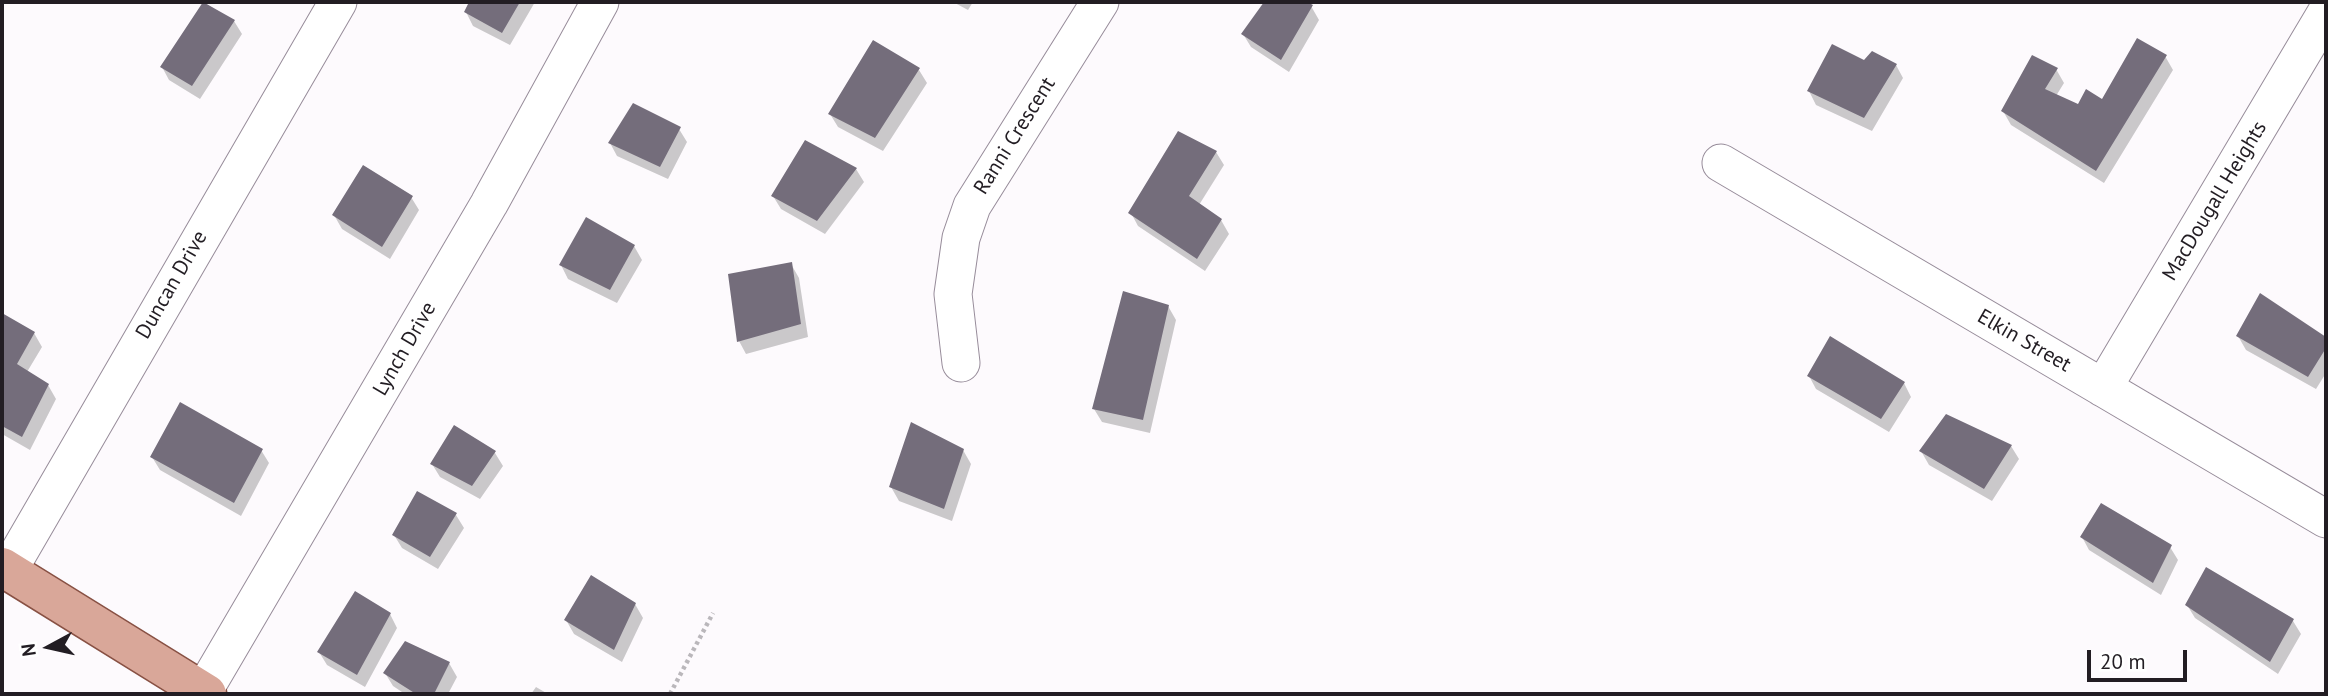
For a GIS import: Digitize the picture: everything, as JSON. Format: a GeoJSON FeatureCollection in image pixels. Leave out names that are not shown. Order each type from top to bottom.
{"type":"FeatureCollection","features":[{"type":"Feature","properties":{"kind":"main road"},"geometry":{"type":"LineString","coordinates":[[5,569],[205,693]]}},
{"type":"Feature","properties":{"kind":"street","name":"Duncan Drive"},"geometry":{"type":"LineString","coordinates":[[5,569],[338,2]]}},
{"type":"Feature","properties":{"kind":"street","name":"Lynch Drive"},"geometry":{"type":"LineString","coordinates":[[205,693],[482,216],[600,2]]}},
{"type":"Feature","properties":{"kind":"street","name":"Ranni Crescent"},"geometry":{"type":"LineString","coordinates":[[961,363],[953,294],[961,238],[972,206],[1100,2]]}},
{"type":"Feature","properties":{"kind":"street","name":"MacDougall Heights"},"geometry":{"type":"LineString","coordinates":[[2103,388],[2326,13]]}},
{"type":"Feature","properties":{"kind":"street","name":"Elkin Street"},"geometry":{"type":"LineString","coordinates":[[1721,163],[2326,519]]}},
{"type":"Feature","properties":{"kind":"path"},"geometry":{"type":"LineString","coordinates":[[670,694],[713,613]]}},
{"type":"Feature","properties":{"kind":"building"},"geometry":{"type":"Polygon","coordinates":[[[203,2],[235,20],[192,86],[160,67],[203,2]]]}},
{"type":"Feature","properties":{"kind":"building"},"geometry":{"type":"Polygon","coordinates":[[[469,2],[520,2],[502,33],[464,12],[469,2]]]}},
{"type":"Feature","properties":{"kind":"building"},"geometry":{"type":"Polygon","coordinates":[[[1264,2],[1307,2],[1313,5],[1281,60],[1241,34],[1264,2]]]}},
{"type":"Feature","properties":{"kind":"building"},"geometry":{"type":"Polygon","coordinates":[[[2137,38],[2167,55],[2096,171],[2001,111],[2032,55],[2058,68],[2045,89],[2078,104],[2086,89],[2102,99],[2137,38]]]}},
{"type":"Feature","properties":{"kind":"building"},"geometry":{"type":"Polygon","coordinates":[[[873,40],[920,68],[875,138],[828,114],[873,40]]]}},
{"type":"Feature","properties":{"kind":"building"},"geometry":{"type":"Polygon","coordinates":[[[1832,44],[1864,60],[1872,51],[1897,64],[1864,118],[1807,91],[1832,44]]]}},
{"type":"Feature","properties":{"kind":"building"},"geometry":{"type":"Polygon","coordinates":[[[633,103],[681,127],[660,167],[608,143],[633,103]]]}},
{"type":"Feature","properties":{"kind":"building"},"geometry":{"type":"Polygon","coordinates":[[[1178,131],[1217,151],[1189,196],[1222,219],[1197,259],[1128,213],[1178,131]]]}},
{"type":"Feature","properties":{"kind":"building"},"geometry":{"type":"Polygon","coordinates":[[[805,140],[857,168],[817,221],[771,196],[805,140]]]}},
{"type":"Feature","properties":{"kind":"building"},"geometry":{"type":"Polygon","coordinates":[[[363,165],[413,196],[382,247],[332,215],[363,165]]]}},
{"type":"Feature","properties":{"kind":"building"},"geometry":{"type":"Polygon","coordinates":[[[586,217],[635,245],[610,290],[559,265],[586,217]]]}},
{"type":"Feature","properties":{"kind":"building"},"geometry":{"type":"Polygon","coordinates":[[[792,262],[801,324],[737,342],[728,274],[792,262]]]}},
{"type":"Feature","properties":{"kind":"building"},"geometry":{"type":"Polygon","coordinates":[[[1123,291],[1169,305],[1143,420],[1092,409],[1123,291]]]}},
{"type":"Feature","properties":{"kind":"building"},"geometry":{"type":"Polygon","coordinates":[[[2260,293],[2326,337],[2326,348],[2308,377],[2236,336],[2260,293]]]}},
{"type":"Feature","properties":{"kind":"building"},"geometry":{"type":"Polygon","coordinates":[[[2,313],[35,332],[17,364],[49,384],[22,437],[2,426],[2,313]]]}},
{"type":"Feature","properties":{"kind":"building"},"geometry":{"type":"Polygon","coordinates":[[[1830,336],[1905,382],[1881,419],[1807,376],[1830,336]]]}},
{"type":"Feature","properties":{"kind":"building"},"geometry":{"type":"Polygon","coordinates":[[[180,402],[263,449],[234,503],[150,457],[180,402]]]}},
{"type":"Feature","properties":{"kind":"building"},"geometry":{"type":"Polygon","coordinates":[[[1946,414],[2012,445],[1984,489],[1919,451],[1946,414]]]}},
{"type":"Feature","properties":{"kind":"building"},"geometry":{"type":"Polygon","coordinates":[[[911,422],[964,449],[944,509],[889,487],[911,422]]]}},
{"type":"Feature","properties":{"kind":"building"},"geometry":{"type":"Polygon","coordinates":[[[454,425],[496,451],[472,486],[430,464],[454,425]]]}},
{"type":"Feature","properties":{"kind":"building"},"geometry":{"type":"Polygon","coordinates":[[[417,491],[457,513],[430,557],[392,535],[417,491]]]}},
{"type":"Feature","properties":{"kind":"building"},"geometry":{"type":"Polygon","coordinates":[[[2101,503],[2172,545],[2153,583],[2080,537],[2101,503]]]}},
{"type":"Feature","properties":{"kind":"building"},"geometry":{"type":"Polygon","coordinates":[[[2206,567],[2294,619],[2270,662],[2185,605],[2206,567]]]}},
{"type":"Feature","properties":{"kind":"building"},"geometry":{"type":"Polygon","coordinates":[[[591,575],[636,603],[614,650],[564,620],[591,575]]]}},
{"type":"Feature","properties":{"kind":"building"},"geometry":{"type":"Polygon","coordinates":[[[355,591],[391,613],[357,675],[317,652],[355,591]]]}},
{"type":"Feature","properties":{"kind":"building"},"geometry":{"type":"Polygon","coordinates":[[[405,641],[450,662],[434,694],[416,694],[383,673],[405,641]]]}}]}
